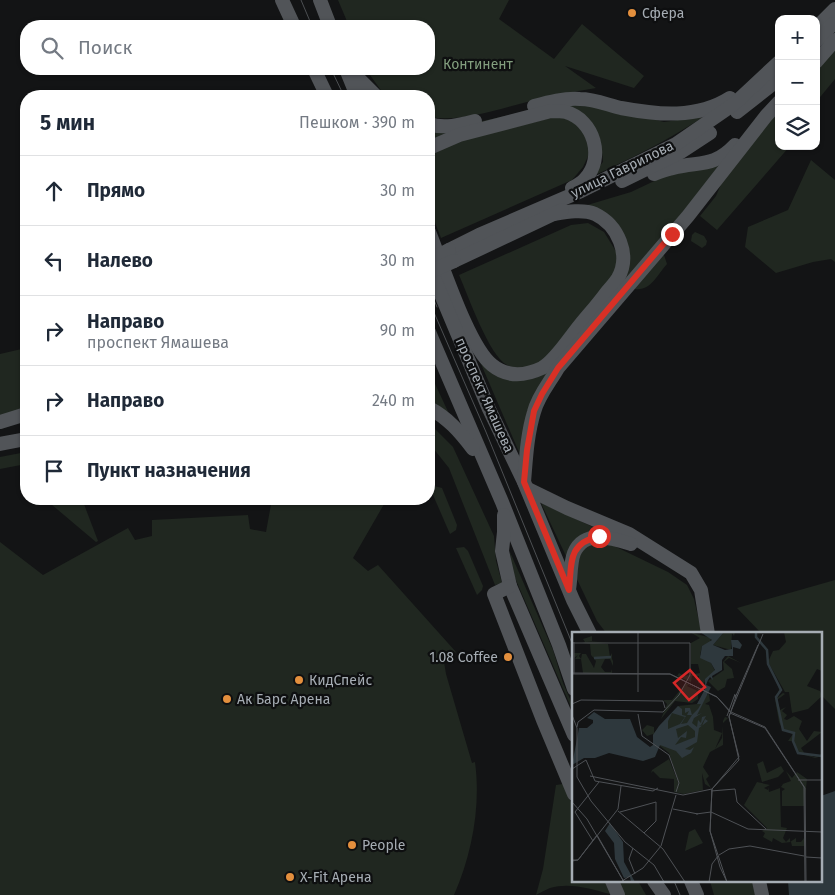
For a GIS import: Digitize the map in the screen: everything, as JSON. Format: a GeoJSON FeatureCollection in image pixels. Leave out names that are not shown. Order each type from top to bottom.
{"type":"FeatureCollection","features":[{"type":"Feature","properties":{"kind":"main road"},"geometry":{"type":"LineString","coordinates":[[282,0],[291,20]]}},
{"type":"Feature","properties":{"kind":"main road"},"geometry":{"type":"LineString","coordinates":[[320,0],[328,20]]}},
{"type":"Feature","properties":{"kind":"main road"},"geometry":{"type":"LineString","coordinates":[[820,24],[835,9]]}},
{"type":"Feature","properties":{"kind":"main road"},"geometry":{"type":"LineString","coordinates":[[820,37],[835,22]]}},
{"type":"Feature","properties":{"kind":"main road"},"geometry":{"type":"LineString","coordinates":[[818,60],[835,40]]}},
{"type":"Feature","properties":{"kind":"main road","name":"улица Гаврилова"},"geometry":{"type":"LineString","coordinates":[[452,256],[479,235],[581,191],[676,144],[734,104],[775,66]]}},
{"type":"Feature","properties":{"kind":"main road"},"geometry":{"type":"LineString","coordinates":[[317,75],[324,90]]}},
{"type":"Feature","properties":{"kind":"main road"},"geometry":{"type":"LineString","coordinates":[[350,75],[355,90]]}},
{"type":"Feature","properties":{"kind":"main road"},"geometry":{"type":"LineString","coordinates":[[354,75],[370,90]]}},
{"type":"Feature","properties":{"kind":"main road"},"geometry":{"type":"LineString","coordinates":[[435,126],[461,125],[546,103],[582,98],[621,108],[670,114],[709,109],[760,79]]}},
{"type":"Feature","properties":{"kind":"main road","name":"улица Гаврилова"},"geometry":{"type":"LineString","coordinates":[[452,256],[554,214],[681,152],[717,128],[775,81]]}},
{"type":"Feature","properties":{"kind":"main road"},"geometry":{"type":"LineString","coordinates":[[708,632],[701,590],[691,573],[629,534],[526,486],[527,450],[534,411],[558,368],[626,286],[688,216],[776,105]]}},
{"type":"Feature","properties":{"kind":"main road"},"geometry":{"type":"LineString","coordinates":[[435,145],[459,135],[551,111],[565,111],[573,115],[584,123],[591,133],[596,146],[591,171],[584,180],[574,187],[497,224],[479,235]]}},
{"type":"Feature","properties":{"kind":"main road"},"geometry":{"type":"LineString","coordinates":[[612,185],[642,180],[673,168],[705,164],[718,159],[727,154],[746,132],[766,116]]}},
{"type":"Feature","properties":{"kind":"main road"},"geometry":{"type":"LineString","coordinates":[[466,324],[484,357],[493,366],[504,372],[525,375],[544,366],[619,278],[624,260],[623,250],[620,238],[612,226],[594,214],[578,211],[554,214]]}},
{"type":"Feature","properties":{"kind":"main road"},"geometry":{"type":"LineString","coordinates":[[435,247],[466,324],[489,408]]}},
{"type":"Feature","properties":{"kind":"main road"},"geometry":{"type":"LineString","coordinates":[[435,259],[452,256]]}},
{"type":"Feature","properties":{"kind":"main road"},"geometry":{"type":"LineString","coordinates":[[435,268],[452,256]]}},
{"type":"Feature","properties":{"kind":"main road","name":"проспект Ямашева"},"geometry":{"type":"LineString","coordinates":[[435,280],[489,408],[526,486],[569,590],[589,632]]}},
{"type":"Feature","properties":{"kind":"main road","name":"проспект Ямашева"},"geometry":{"type":"LineString","coordinates":[[435,346],[502,502],[559,645],[572,683]]}},
{"type":"Feature","properties":{"kind":"main road"},"geometry":{"type":"LineString","coordinates":[[435,365],[456,397]]}},
{"type":"Feature","properties":{"kind":"main road"},"geometry":{"type":"LineString","coordinates":[[435,411],[456,426],[486,466]]}},
{"type":"Feature","properties":{"kind":"main road"},"geometry":{"type":"LineString","coordinates":[[0,422],[20,416]]}},
{"type":"Feature","properties":{"kind":"main road"},"geometry":{"type":"LineString","coordinates":[[0,430],[20,424]]}},
{"type":"Feature","properties":{"kind":"main road"},"geometry":{"type":"LineString","coordinates":[[0,444],[20,440]]}},
{"type":"Feature","properties":{"kind":"main road"},"geometry":{"type":"LineString","coordinates":[[502,502],[504,520],[502,551],[510,586],[572,730]]}},
{"type":"Feature","properties":{"kind":"main road"},"geometry":{"type":"LineString","coordinates":[[569,590],[573,554],[580,544],[588,539],[599,536],[610,537],[656,552]]}},
{"type":"Feature","properties":{"kind":"main road"},"geometry":{"type":"LineString","coordinates":[[510,586],[494,594],[572,789]]}},
{"type":"Feature","properties":{"kind":"main road"},"geometry":{"type":"LineString","coordinates":[[612,882],[618,895]]}},
{"type":"Feature","properties":{"kind":"main road"},"geometry":{"type":"LineString","coordinates":[[655,882],[664,895]]}},
{"type":"Feature","properties":{"kind":"main road"},"geometry":{"type":"LineString","coordinates":[[663,882],[669,895]]}},
{"type":"Feature","properties":{"kind":"main road"},"geometry":{"type":"LineString","coordinates":[[691,882],[697,895]]}},
{"type":"Feature","properties":{"kind":"main road"},"geometry":{"type":"LineString","coordinates":[[759,882],[762,895]]}},
{"type":"Feature","properties":{"kind":"green space","name":"Континент"},"geometry":{"type":"Polygon","coordinates":[[[338,0],[509,0],[499,19],[554,59],[582,24],[644,76],[634,88],[565,66],[596,88],[544,98],[466,117],[435,118],[435,90],[381,90],[370,75],[435,75],[435,20],[346,20],[338,0]]]}},
{"type":"Feature","properties":{"kind":"green space"},"geometry":{"type":"Polygon","coordinates":[[[835,49],[835,79],[820,97],[820,66],[835,49]]]}},
{"type":"Feature","properties":{"kind":"green space"},"geometry":{"type":"Polygon","coordinates":[[[585,102],[664,122],[705,116],[648,149],[588,178],[603,162],[601,144],[597,132],[575,111],[435,142],[435,128],[448,129],[561,103],[585,102]]]}},
{"type":"Feature","properties":{"kind":"green space"},"geometry":{"type":"Polygon","coordinates":[[[775,114],[775,150],[787,150],[717,230],[700,216],[716,196],[722,182],[775,114]]]}},
{"type":"Feature","properties":{"kind":"green space"},"geometry":{"type":"Polygon","coordinates":[[[559,116],[582,126],[590,152],[583,167],[572,180],[441,238],[435,222],[435,151],[451,143],[559,116]]]}},
{"type":"Feature","properties":{"kind":"green space"},"geometry":{"type":"Polygon","coordinates":[[[730,155],[556,365],[522,459],[478,357],[499,375],[545,373],[628,252],[584,206],[631,192],[667,175],[730,155]]]}},
{"type":"Feature","properties":{"kind":"green space"},"geometry":{"type":"Polygon","coordinates":[[[811,160],[835,180],[835,262],[831,259],[813,262],[776,273],[745,247],[748,227],[788,210],[811,160]]]}},
{"type":"Feature","properties":{"kind":"green space"},"geometry":{"type":"Polygon","coordinates":[[[588,223],[604,232],[617,253],[618,272],[541,365],[520,368],[507,365],[493,350],[486,338],[459,275],[571,225],[588,223]]]}},
{"type":"Feature","properties":{"kind":"green space"},"geometry":{"type":"Polygon","coordinates":[[[695,232],[704,236],[707,241],[706,245],[702,248],[691,241],[692,235],[695,232]]]}},
{"type":"Feature","properties":{"kind":"green space"},"geometry":{"type":"Polygon","coordinates":[[[664,255],[667,264],[650,285],[641,289],[635,289],[633,284],[657,257],[664,255]]]}},
{"type":"Feature","properties":{"kind":"green space"},"geometry":{"type":"Polygon","coordinates":[[[20,349],[20,409],[0,417],[0,354],[20,349]]]}},
{"type":"Feature","properties":{"kind":"green space"},"geometry":{"type":"Polygon","coordinates":[[[435,384],[451,418],[435,406],[435,384]]]}},
{"type":"Feature","properties":{"kind":"green space"},"geometry":{"type":"Polygon","coordinates":[[[435,429],[453,447],[494,536],[496,561],[502,583],[495,585],[449,468],[435,450],[435,429]]]}},
{"type":"Feature","properties":{"kind":"green space"},"geometry":{"type":"Polygon","coordinates":[[[20,453],[20,465],[0,469],[0,457],[20,453]]]}},
{"type":"Feature","properties":{"kind":"green space"},"geometry":{"type":"Polygon","coordinates":[[[435,486],[442,488],[457,525],[456,530],[450,534],[435,500],[435,486]]]}},
{"type":"Feature","properties":{"kind":"green space"},"geometry":{"type":"Polygon","coordinates":[[[541,503],[604,532],[566,556],[541,503]]]}},
{"type":"Feature","properties":{"kind":"green space"},"geometry":{"type":"Polygon","coordinates":[[[52,505],[84,505],[98,541],[96,542],[52,505]]]}},
{"type":"Feature","properties":{"kind":"green space","name":"Ак Барс Арена"},"geometry":{"type":"Polygon","coordinates":[[[271,505],[384,505],[353,558],[368,571],[378,565],[456,652],[444,662],[472,763],[475,762],[477,796],[474,830],[466,863],[454,895],[0,895],[0,542],[43,575],[128,528],[135,540],[152,536],[152,520],[248,515],[250,529],[266,532],[271,505]]]}},
{"type":"Feature","properties":{"kind":"green space"},"geometry":{"type":"Polygon","coordinates":[[[592,543],[608,543],[668,572],[687,585],[694,599],[702,632],[605,632],[597,621],[574,573],[577,555],[592,543]]]}},
{"type":"Feature","properties":{"kind":"green space"},"geometry":{"type":"Polygon","coordinates":[[[464,547],[468,551],[483,586],[477,595],[456,548],[464,547]]]}},
{"type":"Feature","properties":{"kind":"green space"},"geometry":{"type":"Polygon","coordinates":[[[510,552],[553,650],[563,683],[572,703],[572,709],[512,571],[510,552]]]}},
{"type":"Feature","properties":{"kind":"green space"},"geometry":{"type":"Polygon","coordinates":[[[835,580],[835,709],[822,696],[822,632],[760,632],[737,608],[835,580]]]}},
{"type":"Feature","properties":{"kind":"green space"},"geometry":{"type":"Polygon","coordinates":[[[563,784],[572,804],[572,882],[605,882],[610,894],[580,887],[558,886],[536,895],[543,869],[556,785],[563,784]]]}},
{"type":"Feature","properties":{"kind":"green space"},"geometry":{"type":"Polygon","coordinates":[[[618,882],[639,882],[646,895],[624,895],[618,882]]]}},
{"type":"Feature","properties":{"kind":"green space"},"geometry":{"type":"Polygon","coordinates":[[[710,882],[753,882],[756,895],[714,895],[710,882]]]}},
{"type":"Feature","properties":{"kind":"shaded area"},"geometry":{"type":"Polygon","coordinates":[[[835,791],[835,895],[789,895],[788,882],[822,882],[822,796],[835,791]]]}},
{"type":"Feature","properties":{"kind":"tram line"},"geometry":{"type":"LineString","coordinates":[[301,0],[309,20]]}},
{"type":"Feature","properties":{"kind":"tram line"},"geometry":{"type":"LineString","coordinates":[[334,75],[341,90]]}},
{"type":"Feature","properties":{"kind":"tram line"},"geometry":{"type":"LineString","coordinates":[[435,302],[437,307]]}},
{"type":"Feature","properties":{"kind":"tram line"},"geometry":{"type":"LineString","coordinates":[[435,315],[486,432],[572,643]]}},
{"type":"Feature","properties":{"kind":"tram line"},"geometry":{"type":"LineString","coordinates":[[674,882],[680,895]]}},
{"type":"Feature","properties":{"kind":"place","name":"Сфера"},"geometry":{"type":"Point","coordinates":[632,13]}},
{"type":"Feature","properties":{"kind":"place","name":"1.08 Coffee"},"geometry":{"type":"Point","coordinates":[508,657]}},
{"type":"Feature","properties":{"kind":"place","name":"КидСпейс"},"geometry":{"type":"Point","coordinates":[299,680]}},
{"type":"Feature","properties":{"kind":"place","name":"Ак Барс Арена"},"geometry":{"type":"Point","coordinates":[227,699]}},
{"type":"Feature","properties":{"kind":"place","name":"People"},"geometry":{"type":"Point","coordinates":[352,845]}},
{"type":"Feature","properties":{"kind":"place","name":"X-Fit Арена"},"geometry":{"type":"Point","coordinates":[290,877]}},
{"type":"Feature","properties":{"kind":"route"},"geometry":{"type":"LineString","coordinates":[[599,536],[588,539],[580,544],[573,554],[569,590],[524,482],[534,411],[558,368],[672,234]]}}]}
